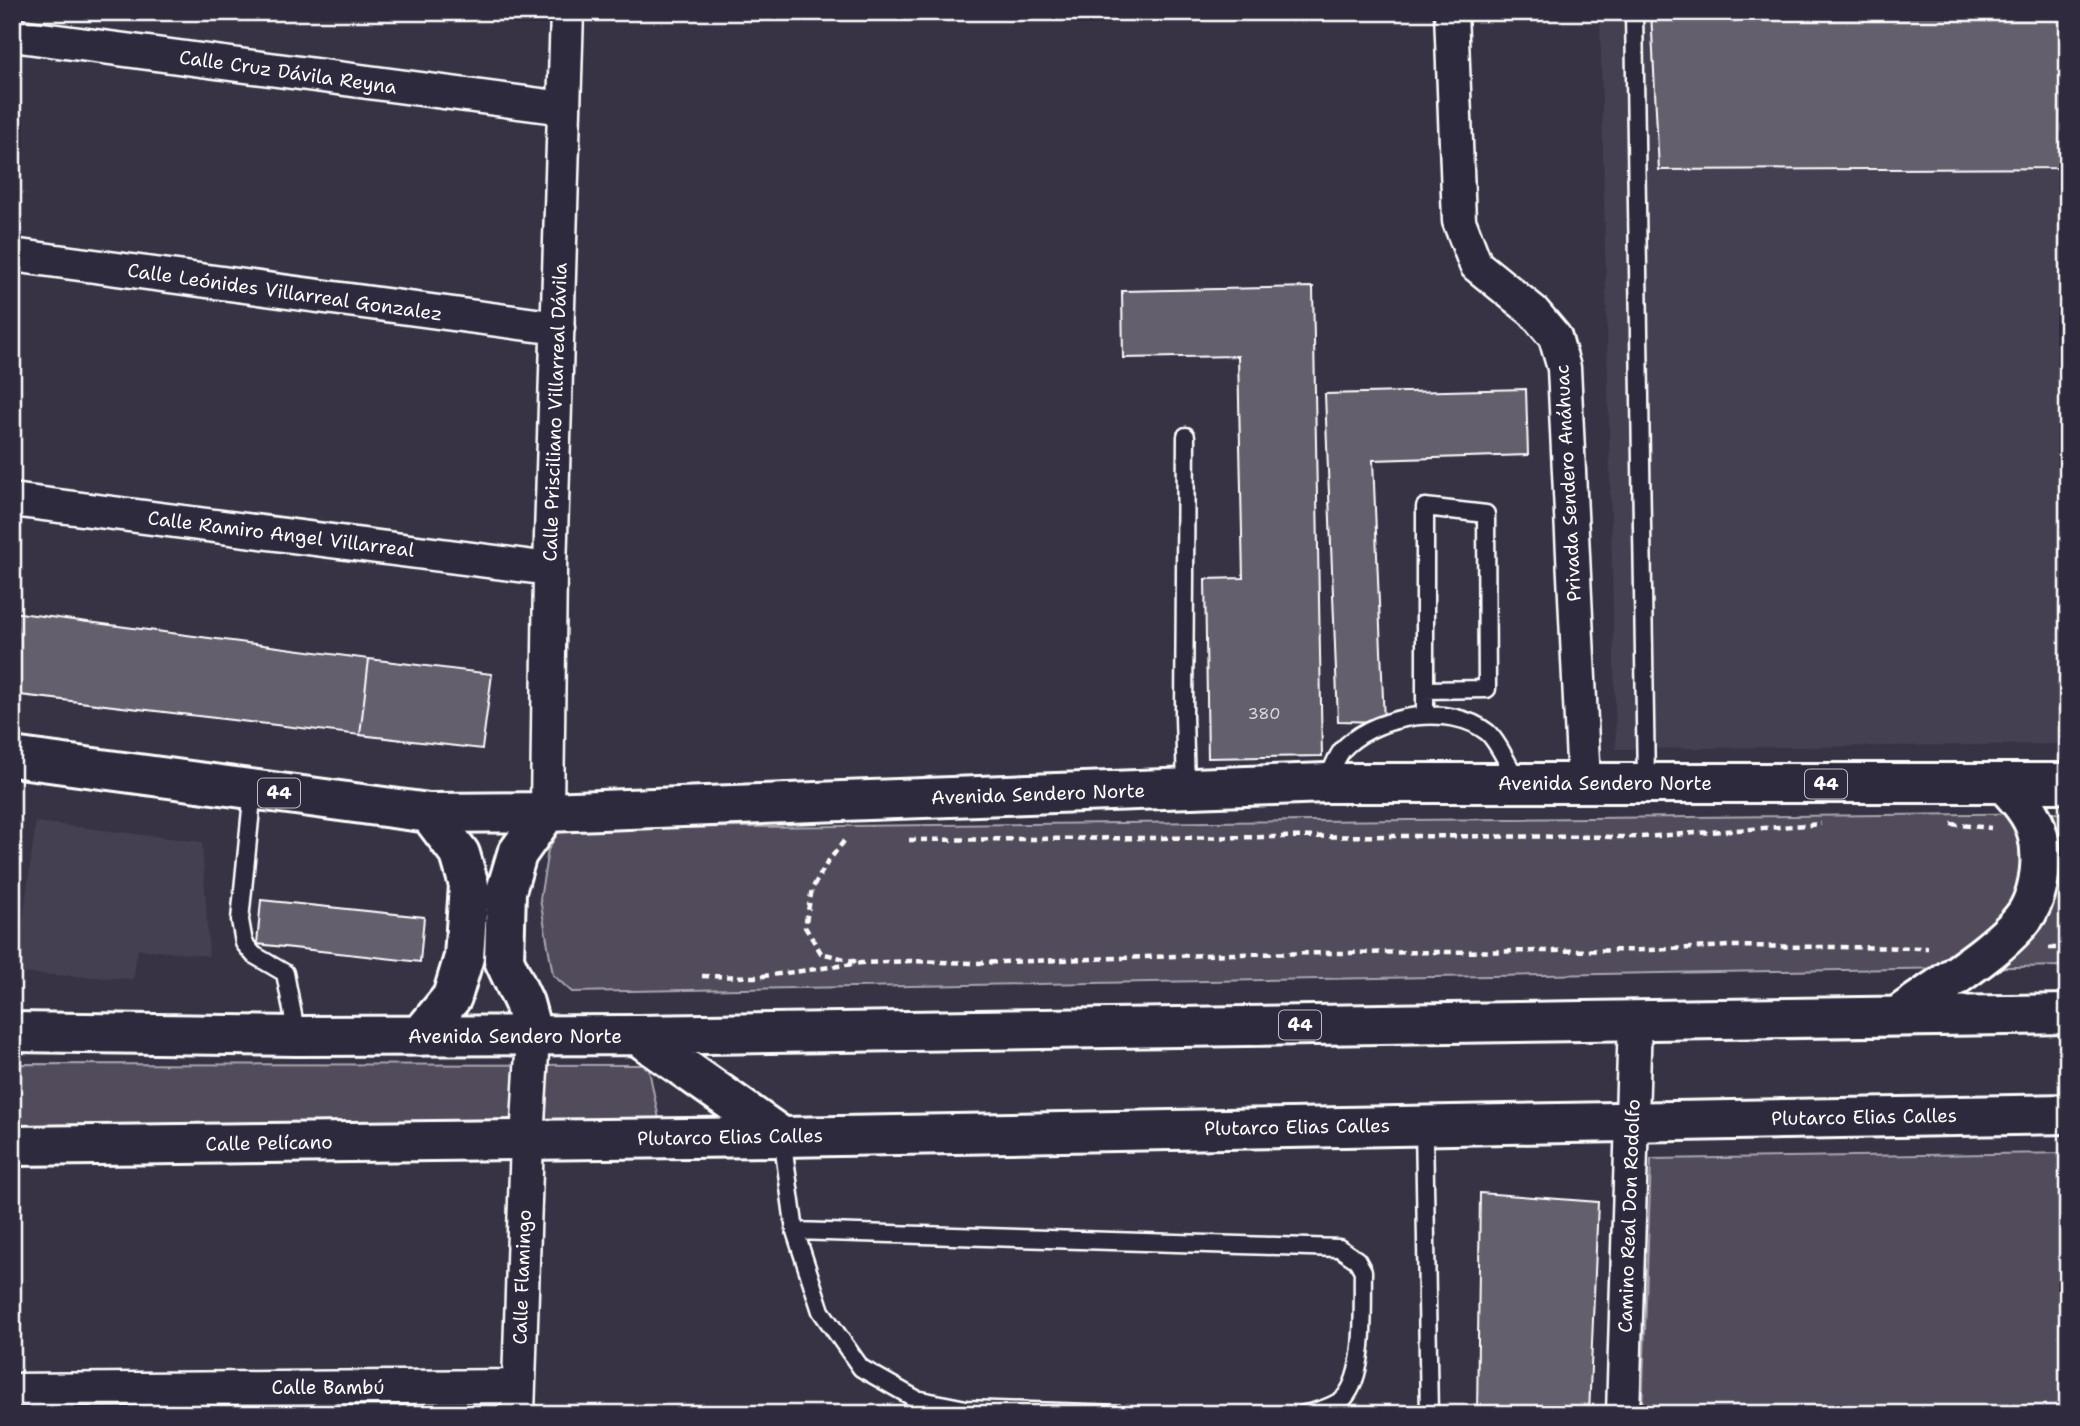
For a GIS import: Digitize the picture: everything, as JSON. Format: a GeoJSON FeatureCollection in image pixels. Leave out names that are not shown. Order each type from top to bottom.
{"type":"FeatureCollection","features":[{"type":"Feature","properties":{"kind":"main road","name":"Avenida Sendero Norte"},"geometry":{"type":"LineString","coordinates":[[12,757],[429,813],[547,812],[1326,783],[2068,783]]}},
{"type":"Feature","properties":{"kind":"main road"},"geometry":{"type":"LineString","coordinates":[[1898,1016],[1991,947],[2015,927],[2028,910],[2037,887],[2040,860],[2038,832],[2023,805],[2004,783]]}},
{"type":"Feature","properties":{"kind":"main road"},"geometry":{"type":"LineString","coordinates":[[533,1035],[524,1003],[504,960],[506,891],[517,854],[547,812]]}},
{"type":"Feature","properties":{"kind":"main road"},"geometry":{"type":"LineString","coordinates":[[420,1036],[453,997],[464,957],[469,885],[460,854],[429,813]]}},
{"type":"Feature","properties":{"kind":"main road","name":"Avenida Sendero Norte"},"geometry":{"type":"LineString","coordinates":[[12,1032],[297,1036],[637,1035],[2068,1014]]}},
{"type":"Feature","properties":{"kind":"main road"},"geometry":{"type":"LineString","coordinates":[[637,1035],[782,1137]]}},
{"type":"Feature","properties":{"kind":"main road","name":"Plutarco Elias Calles"},"geometry":{"type":"LineString","coordinates":[[527,1140],[2068,1114]]}},
{"type":"Feature","properties":{"kind":"main road","name":"Calle Pelícano"},"geometry":{"type":"LineString","coordinates":[[12,1146],[527,1140]]}},
{"type":"Feature","properties":{"kind":"street","name":"Calle Prisciliano Villarreal Dávila"},"geometry":{"type":"LineString","coordinates":[[547,812],[550,569],[567,12]]}},
{"type":"Feature","properties":{"kind":"street","name":"Privada Sendero Anáhuac"},"geometry":{"type":"LineString","coordinates":[[1451,12],[1459,221],[1476,265],[1532,311],[1555,337],[1564,368],[1584,783]]}},
{"type":"Feature","properties":{"kind":"street","name":"Calle Cruz Dávila Reyna"},"geometry":{"type":"LineString","coordinates":[[12,35],[564,108]]}},
{"type":"Feature","properties":{"kind":"street","name":"Calle Leónides Villarreal Gonzalez"},"geometry":{"type":"LineString","coordinates":[[12,255],[558,328]]}},
{"type":"Feature","properties":{"kind":"street","name":"Calle Ramiro Angel Villarreal"},"geometry":{"type":"LineString","coordinates":[[12,500],[550,569]]}},
{"type":"Feature","properties":{"kind":"street","name":"Camino Real Don Rodolfo"},"geometry":{"type":"LineString","coordinates":[[1623,1414],[1635,1019]]}},
{"type":"Feature","properties":{"kind":"street","name":"Calle Flamingo"},"geometry":{"type":"LineString","coordinates":[[518,1400],[533,1035]]}},
{"type":"Feature","properties":{"kind":"street","name":"Calle Bambú"},"geometry":{"type":"LineString","coordinates":[[12,1390],[518,1400]]}},
{"type":"Feature","properties":{"kind":"lane"},"geometry":{"type":"LineString","coordinates":[[1634,12],[1646,782]]}},
{"type":"Feature","properties":{"kind":"lane"},"geometry":{"type":"LineString","coordinates":[[1186,436],[1186,788]]}},
{"type":"Feature","properties":{"kind":"lane"},"geometry":{"type":"LineString","coordinates":[[1425,690],[1487,689],[1486,514],[1425,507],[1425,690],[1425,715]]}},
{"type":"Feature","properties":{"kind":"lane"},"geometry":{"type":"LineString","coordinates":[[1326,783],[1344,747],[1364,732],[1404,717],[1425,715],[1465,721],[1488,733],[1518,783]]}},
{"type":"Feature","properties":{"kind":"lane"},"geometry":{"type":"LineString","coordinates":[[253,789],[240,920],[244,943],[254,955],[271,962],[285,973],[297,1036]]}},
{"type":"Feature","properties":{"kind":"lane"},"geometry":{"type":"LineString","coordinates":[[1424,1125],[1429,1414]]}},
{"type":"Feature","properties":{"kind":"lane"},"geometry":{"type":"LineString","coordinates":[[782,1137],[794,1231],[821,1311],[861,1368],[916,1399],[966,1409],[1120,1414]]}},
{"type":"Feature","properties":{"kind":"lane"},"geometry":{"type":"LineString","coordinates":[[794,1231],[1339,1248],[1357,1261],[1363,1271],[1357,1378],[1343,1399],[1304,1414]]}},
{"type":"Feature","properties":{"kind":"path"},"geometry":{"type":"LineString","coordinates":[[897,840],[1641,837],[1828,824]]}},
{"type":"Feature","properties":{"kind":"path"},"geometry":{"type":"LineString","coordinates":[[1947,824],[2038,832]]}},
{"type":"Feature","properties":{"kind":"path"},"geometry":{"type":"LineString","coordinates":[[844,841],[812,889],[805,927],[821,953],[861,963]]}},
{"type":"Feature","properties":{"kind":"path"},"geometry":{"type":"LineString","coordinates":[[830,842],[857,841]]}},
{"type":"Feature","properties":{"kind":"path"},"geometry":{"type":"LineString","coordinates":[[702,976],[756,977],[861,963],[910,961],[974,963],[1233,954],[1650,950],[1730,946],[1932,948]]}},
{"type":"Feature","properties":{"kind":"path"},"geometry":{"type":"LineString","coordinates":[[1991,947],[2068,948]]}},
{"type":"Feature","properties":{"kind":"shaded area"},"geometry":{"type":"Polygon","coordinates":[[[1600,12],[2068,12],[2068,744],[1616,749],[1600,12]]]}},
{"type":"Feature","properties":{"kind":"shaded area"},"geometry":{"type":"Polygon","coordinates":[[[2068,813],[2068,966],[572,992],[553,975],[540,899],[548,850],[560,829],[2068,813]]]}},
{"type":"Feature","properties":{"kind":"shaded area"},"geometry":{"type":"Polygon","coordinates":[[[36,822],[202,842],[209,956],[138,949],[133,979],[16,973],[36,822]]]}},
{"type":"Feature","properties":{"kind":"shaded area"},"geometry":{"type":"Polygon","coordinates":[[[12,1064],[648,1065],[659,1119],[12,1126],[12,1064]]]}},
{"type":"Feature","properties":{"kind":"shaded area"},"geometry":{"type":"Polygon","coordinates":[[[2068,1153],[2068,1414],[1642,1414],[1651,1159],[2068,1153]]]}},
{"type":"Feature","properties":{"kind":"building"},"geometry":{"type":"Polygon","coordinates":[[[1651,12],[2068,12],[2068,168],[1659,170],[1651,12]]]}},
{"type":"Feature","properties":{"kind":"building"},"geometry":{"type":"Polygon","coordinates":[[[1313,287],[1322,756],[1208,758],[1205,579],[1243,578],[1238,356],[1123,358],[1122,291],[1313,287]]]}},
{"type":"Feature","properties":{"kind":"building"},"geometry":{"type":"Polygon","coordinates":[[[1526,389],[1528,455],[1373,460],[1384,722],[1338,721],[1325,394],[1526,389]]]}},
{"type":"Feature","properties":{"kind":"building"},"geometry":{"type":"Polygon","coordinates":[[[12,612],[369,659],[360,735],[12,694],[12,612]]]}},
{"type":"Feature","properties":{"kind":"building"},"geometry":{"type":"Polygon","coordinates":[[[369,659],[492,674],[482,749],[360,735],[369,659]]]}},
{"type":"Feature","properties":{"kind":"building"},"geometry":{"type":"Polygon","coordinates":[[[261,900],[424,917],[420,962],[257,944],[261,900]]]}},
{"type":"Feature","properties":{"kind":"building"},"geometry":{"type":"Polygon","coordinates":[[[1480,1193],[1598,1202],[1589,1414],[1477,1414],[1480,1193]]]}}]}
